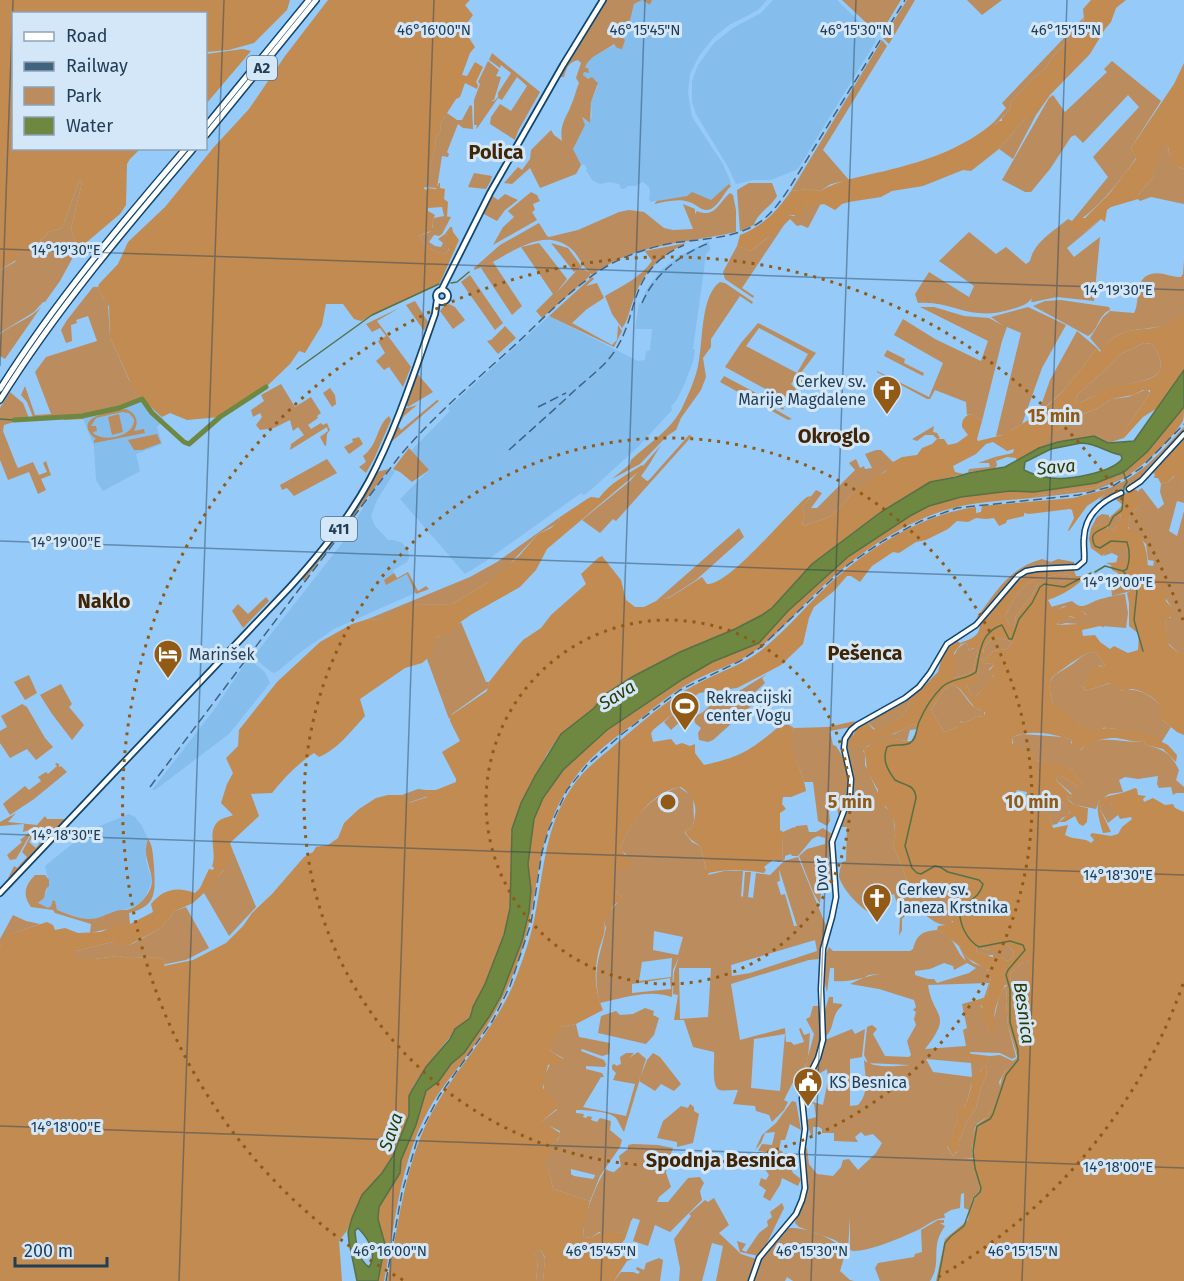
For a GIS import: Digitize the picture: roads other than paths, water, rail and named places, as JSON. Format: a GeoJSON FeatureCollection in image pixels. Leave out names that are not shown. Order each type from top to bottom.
{"type":"FeatureCollection","features":[{"type":"Feature","properties":{"kind":"highway","name":"A2"},"geometry":{"type":"LineString","coordinates":[[207,125],[309,0]]}},
{"type":"Feature","properties":{"kind":"highway","name":"A2"},"geometry":{"type":"LineString","coordinates":[[207,134],[316,0]]}},
{"type":"Feature","properties":{"kind":"highway"},"geometry":{"type":"LineString","coordinates":[[0,389],[51,314],[118,228],[184,150]]}},
{"type":"Feature","properties":{"kind":"highway"},"geometry":{"type":"LineString","coordinates":[[0,400],[80,285],[192,150]]}},
{"type":"Feature","properties":{"kind":"main road","name":"411"},"geometry":{"type":"LineString","coordinates":[[0,893],[311,564],[344,522],[384,451],[435,314],[436,293],[444,290],[471,228],[490,193],[603,0]]}},
{"type":"Feature","properties":{"kind":"main road","name":"411"},"geometry":{"type":"LineString","coordinates":[[435,314],[448,298],[444,290]]}},
{"type":"Feature","properties":{"kind":"main road"},"geometry":{"type":"LineString","coordinates":[[437,300],[444,302]]}},
{"type":"Feature","properties":{"kind":"street"},"geometry":{"type":"LineString","coordinates":[[1129,489],[1141,481],[1184,434]]}},
{"type":"Feature","properties":{"kind":"street","name":"Dvor"},"geometry":{"type":"LineString","coordinates":[[751,1281],[759,1258],[796,1214],[805,1188],[802,1152],[805,1129],[802,1098],[804,1086],[818,1058],[823,1040],[823,949],[836,897],[832,842],[850,795],[851,778],[844,748],[848,733],[857,725],[905,698],[919,687],[947,644],[976,625],[1018,576],[1032,569],[1068,568],[1081,565],[1084,561],[1083,538],[1089,520],[1102,503],[1121,493]]}},
{"type":"Feature","properties":{"kind":"water","name":"Sava"},"geometry":{"type":"Polygon","coordinates":[[[1184,370],[1184,407],[1147,452],[1124,472],[1096,483],[1034,492],[1010,491],[961,497],[929,506],[910,516],[849,556],[788,611],[759,643],[712,662],[683,679],[607,730],[563,770],[543,798],[534,819],[528,864],[531,890],[529,912],[522,941],[501,996],[464,1053],[451,1064],[439,1081],[426,1091],[416,1125],[401,1160],[400,1173],[379,1207],[378,1219],[385,1244],[378,1281],[357,1281],[348,1232],[352,1218],[362,1195],[382,1173],[393,1156],[409,1115],[409,1096],[412,1090],[426,1067],[450,1039],[455,1029],[470,1018],[485,984],[504,935],[510,908],[512,829],[521,803],[561,734],[593,709],[607,693],[632,677],[680,652],[762,615],[772,608],[812,564],[881,512],[930,482],[1005,467],[1039,448],[1058,442],[1094,436],[1108,443],[1134,441],[1184,370]],[[1081,443],[1051,449],[1025,462],[1024,470],[1048,478],[1068,478],[1099,472],[1117,464],[1122,459],[1121,455],[1081,443]],[[358,1228],[355,1231],[358,1251],[362,1260],[369,1267],[372,1262],[372,1252],[368,1241],[358,1228]]]}},
{"type":"Feature","properties":{"kind":"waterway"},"geometry":{"type":"LineString","coordinates":[[451,283],[457,282],[469,272]]}},
{"type":"Feature","properties":{"kind":"waterway"},"geometry":{"type":"LineString","coordinates":[[297,369],[372,315],[439,284]]}},
{"type":"Feature","properties":{"kind":"waterway"},"geometry":{"type":"LineString","coordinates":[[14,420],[82,416],[119,408],[142,399],[152,413],[189,444],[220,417],[266,387]]}},
{"type":"Feature","properties":{"kind":"waterway"},"geometry":{"type":"LineString","coordinates":[[0,419],[14,420]]}},
{"type":"Feature","properties":{"kind":"waterway","name":"Besnica"},"geometry":{"type":"LineString","coordinates":[[1095,572],[1105,566],[1123,571],[1128,566],[1127,542],[1111,541],[1100,548],[1095,546],[1093,541],[1094,534],[1109,525],[1114,516],[1122,510],[1124,487],[1127,482],[1123,471]]}},
{"type":"Feature","properties":{"kind":"waterway"},"geometry":{"type":"LineString","coordinates":[[1123,571],[1137,591],[1134,620],[1143,651]]}},
{"type":"Feature","properties":{"kind":"waterway","name":"Besnica"},"geometry":{"type":"LineString","coordinates":[[938,1281],[945,1243],[964,1226],[974,1198],[980,1192],[973,1151],[977,1126],[990,1119],[1006,1075],[1018,1060],[1018,1050],[1010,1022],[1010,989],[1006,975],[1025,950],[1023,945],[1010,941],[979,947],[967,936],[960,911],[977,896],[983,884],[979,880],[935,866],[921,874],[912,868],[905,846],[916,798],[915,793],[912,788],[895,780],[886,764],[885,756],[887,747],[904,745],[912,741],[923,713],[942,687],[976,672],[982,644],[989,633],[1002,625],[1009,639],[1012,639],[1019,619],[1032,603],[1040,587],[1044,584],[1064,587],[1091,573]]}},
{"type":"Feature","properties":{"kind":"railway"},"geometry":{"type":"LineString","coordinates":[[150,787],[398,458],[425,428],[549,312],[596,273],[632,254],[673,243],[737,233],[757,224],[771,212],[790,187],[905,0]]}},
{"type":"Feature","properties":{"kind":"railway"},"geometry":{"type":"LineString","coordinates":[[642,303],[647,292],[661,274],[678,259],[709,243]]}},
{"type":"Feature","properties":{"kind":"railway"},"geometry":{"type":"LineString","coordinates":[[509,450],[608,360],[619,344],[642,283],[651,269],[664,256],[684,245]]}},
{"type":"Feature","properties":{"kind":"railway"},"geometry":{"type":"LineString","coordinates":[[538,407],[566,393]]}},
{"type":"Feature","properties":{"kind":"railway"},"geometry":{"type":"LineString","coordinates":[[386,1281],[402,1192],[418,1137],[439,1096],[493,1020],[510,986],[531,923],[542,852],[549,829],[567,790],[587,765],[622,734],[680,690],[740,661],[761,647],[849,564],[883,541],[921,521],[957,508],[1079,495],[1113,486],[1141,468],[1184,424]]}},
{"type":"Feature","properties":{"kind":"place","name":"Cerkev sv. Marije Magdalene"},"geometry":{"type":"Point","coordinates":[887,416]}},
{"type":"Feature","properties":{"kind":"place","name":"Marinšek"},"geometry":{"type":"Point","coordinates":[168,680]}},
{"type":"Feature","properties":{"kind":"place","name":"Rekreacijski center Vogu"},"geometry":{"type":"Point","coordinates":[685,732]}},
{"type":"Feature","properties":{"kind":"place","name":"Cerkev sv. Janeza Krstnika"},"geometry":{"type":"Point","coordinates":[877,924]}},
{"type":"Feature","properties":{"kind":"place","name":"KS Besnica"},"geometry":{"type":"Point","coordinates":[808,1108]}},
{"type":"Feature","properties":{"kind":"district","name":"Polica"},"geometry":{"type":"Point","coordinates":[496,152]}},
{"type":"Feature","properties":{"kind":"district","name":"Okroglo"},"geometry":{"type":"Point","coordinates":[834,436]}},
{"type":"Feature","properties":{"kind":"district","name":"Naklo"},"geometry":{"type":"Point","coordinates":[104,601]}},
{"type":"Feature","properties":{"kind":"district","name":"Pešenca"},"geometry":{"type":"Point","coordinates":[865,653]}},
{"type":"Feature","properties":{"kind":"district","name":"Spodnja Besnica"},"geometry":{"type":"Point","coordinates":[721,1160]}}]}
